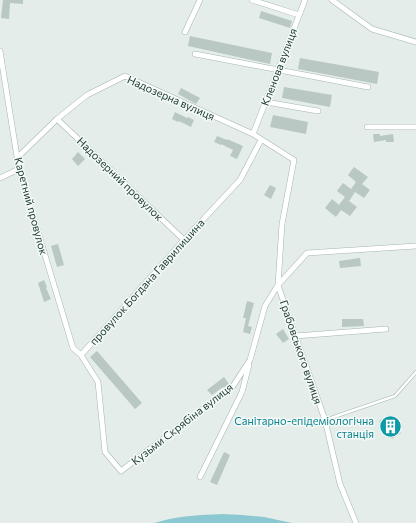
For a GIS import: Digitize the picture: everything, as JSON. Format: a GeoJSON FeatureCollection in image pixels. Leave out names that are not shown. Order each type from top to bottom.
{"type":"FeatureCollection","features":[{"type":"Feature","properties":{"kind":"street"},"geometry":{"type":"LineString","coordinates":[[185,32],[200,0]]}},
{"type":"Feature","properties":{"kind":"street"},"geometry":{"type":"LineString","coordinates":[[252,0],[299,15]]}},
{"type":"Feature","properties":{"kind":"street","name":"Кленова вулиця"},"geometry":{"type":"LineString","coordinates":[[253,134],[305,0]]}},
{"type":"Feature","properties":{"kind":"street"},"geometry":{"type":"LineString","coordinates":[[332,0],[372,29],[416,42]]}},
{"type":"Feature","properties":{"kind":"street","name":"Каретний провулок"},"geometry":{"type":"LineString","coordinates":[[0,51],[19,169],[73,348],[80,355]]}},
{"type":"Feature","properties":{"kind":"street"},"geometry":{"type":"LineString","coordinates":[[194,54],[368,87]]}},
{"type":"Feature","properties":{"kind":"street","name":"Надозерна вулиця"},"geometry":{"type":"LineString","coordinates":[[17,158],[57,119],[87,95],[125,76],[253,134],[294,160]]}},
{"type":"Feature","properties":{"kind":"street"},"geometry":{"type":"LineString","coordinates":[[266,102],[318,111]]}},
{"type":"Feature","properties":{"kind":"street","name":"Надозерний провулок"},"geometry":{"type":"LineString","coordinates":[[57,119],[184,240]]}},
{"type":"Feature","properties":{"kind":"street"},"geometry":{"type":"LineString","coordinates":[[367,127],[416,127]]}},
{"type":"Feature","properties":{"kind":"street","name":"провулок Богдана Гаврилишина"},"geometry":{"type":"LineString","coordinates":[[80,355],[240,180],[261,140]]}},
{"type":"Feature","properties":{"kind":"street","name":"Кузьми Скрябіна вулиця"},"geometry":{"type":"LineString","coordinates":[[80,355],[98,382],[105,452],[122,471],[233,386],[250,360],[264,306],[278,284],[282,224],[294,160]]}},
{"type":"Feature","properties":{"kind":"street"},"geometry":{"type":"LineString","coordinates":[[0,178],[19,169]]}},
{"type":"Feature","properties":{"kind":"street"},"geometry":{"type":"LineString","coordinates":[[278,284],[307,253],[416,246]]}},
{"type":"Feature","properties":{"kind":"street","name":"Грабовського вулиця"},"geometry":{"type":"LineString","coordinates":[[278,284],[325,420],[340,484],[356,523]]}},
{"type":"Feature","properties":{"kind":"street"},"geometry":{"type":"LineString","coordinates":[[295,336],[386,329]]}},
{"type":"Feature","properties":{"kind":"street"},"geometry":{"type":"LineString","coordinates":[[200,477],[242,392],[250,360]]}},
{"type":"Feature","properties":{"kind":"lane"},"geometry":{"type":"LineString","coordinates":[[325,420],[395,396],[416,372]]}},
{"type":"Feature","properties":{"kind":"water"},"geometry":{"type":"Polygon","coordinates":[[[222,514],[264,517],[292,523],[154,523],[179,517],[222,514]]]}},
{"type":"Feature","properties":{"kind":"building"},"geometry":{"type":"Polygon","coordinates":[[[3,0],[23,0],[23,4],[10,3],[9,19],[1,18],[3,0]]]}},
{"type":"Feature","properties":{"kind":"building"},"geometry":{"type":"Polygon","coordinates":[[[261,11],[292,21],[290,28],[259,18],[261,11]]]}},
{"type":"Feature","properties":{"kind":"building"},"geometry":{"type":"Polygon","coordinates":[[[190,36],[272,53],[270,64],[188,46],[190,36]]]}},
{"type":"Feature","properties":{"kind":"building"},"geometry":{"type":"Polygon","coordinates":[[[300,58],[379,72],[377,84],[298,69],[300,58]]]}},
{"type":"Feature","properties":{"kind":"building"},"geometry":{"type":"Polygon","coordinates":[[[284,87],[332,95],[330,107],[282,98],[284,87]]]}},
{"type":"Feature","properties":{"kind":"building"},"geometry":{"type":"Polygon","coordinates":[[[181,88],[200,98],[196,104],[178,94],[181,88]]]}},
{"type":"Feature","properties":{"kind":"building"},"geometry":{"type":"Polygon","coordinates":[[[175,112],[194,120],[191,127],[172,119],[175,112]]]}},
{"type":"Feature","properties":{"kind":"building"},"geometry":{"type":"Polygon","coordinates":[[[273,115],[308,122],[306,134],[270,127],[273,115]]]}},
{"type":"Feature","properties":{"kind":"building"},"geometry":{"type":"Polygon","coordinates":[[[373,134],[380,134],[380,136],[393,134],[394,142],[386,142],[386,140],[374,142],[373,134]]]}},
{"type":"Feature","properties":{"kind":"building"},"geometry":{"type":"Polygon","coordinates":[[[217,136],[243,146],[237,159],[230,156],[233,150],[214,142],[217,136]]]}},
{"type":"Feature","properties":{"kind":"building"},"geometry":{"type":"Polygon","coordinates":[[[78,152],[85,159],[78,166],[72,159],[78,152]]]}},
{"type":"Feature","properties":{"kind":"building"},"geometry":{"type":"Polygon","coordinates":[[[354,167],[368,177],[362,184],[370,190],[364,198],[355,192],[349,201],[357,207],[350,216],[341,210],[336,217],[325,208],[332,199],[339,205],[345,197],[337,191],[343,183],[351,189],[356,182],[348,175],[354,167]]]}},
{"type":"Feature","properties":{"kind":"building"},"geometry":{"type":"Polygon","coordinates":[[[270,185],[276,188],[271,199],[264,195],[270,185]]]}},
{"type":"Feature","properties":{"kind":"building"},"geometry":{"type":"Polygon","coordinates":[[[58,244],[64,265],[57,267],[51,246],[58,244]]]}},
{"type":"Feature","properties":{"kind":"building"},"geometry":{"type":"Polygon","coordinates":[[[360,258],[361,266],[340,268],[339,261],[360,258]]]}},
{"type":"Feature","properties":{"kind":"building"},"geometry":{"type":"Polygon","coordinates":[[[44,280],[51,299],[44,302],[38,283],[44,280]]]}},
{"type":"Feature","properties":{"kind":"building"},"geometry":{"type":"Polygon","coordinates":[[[247,301],[254,303],[248,326],[252,327],[250,334],[243,332],[246,318],[243,318],[247,301]]]}},
{"type":"Feature","properties":{"kind":"building"},"geometry":{"type":"Polygon","coordinates":[[[342,319],[363,319],[364,326],[342,327],[342,319]]]}},
{"type":"Feature","properties":{"kind":"building"},"geometry":{"type":"Polygon","coordinates":[[[283,329],[289,339],[283,343],[276,334],[283,329]]]}},
{"type":"Feature","properties":{"kind":"building"},"geometry":{"type":"Polygon","coordinates":[[[97,351],[142,403],[135,409],[90,357],[97,351]]]}},
{"type":"Feature","properties":{"kind":"building"},"geometry":{"type":"Polygon","coordinates":[[[224,377],[229,384],[212,395],[207,390],[224,377]]]}},
{"type":"Feature","properties":{"kind":"building","name":"Санітарно-епідеміологічна станція"},"geometry":{"type":"Polygon","coordinates":[[[388,415],[401,433],[392,439],[379,421],[388,415]]]}},
{"type":"Feature","properties":{"kind":"building"},"geometry":{"type":"Polygon","coordinates":[[[224,452],[230,455],[217,485],[210,482],[224,452]]]}},
{"type":"Feature","properties":{"kind":"place","name":"Санітарно-епідеміологічна станція"},"geometry":{"type":"Point","coordinates":[390,427]}}]}
